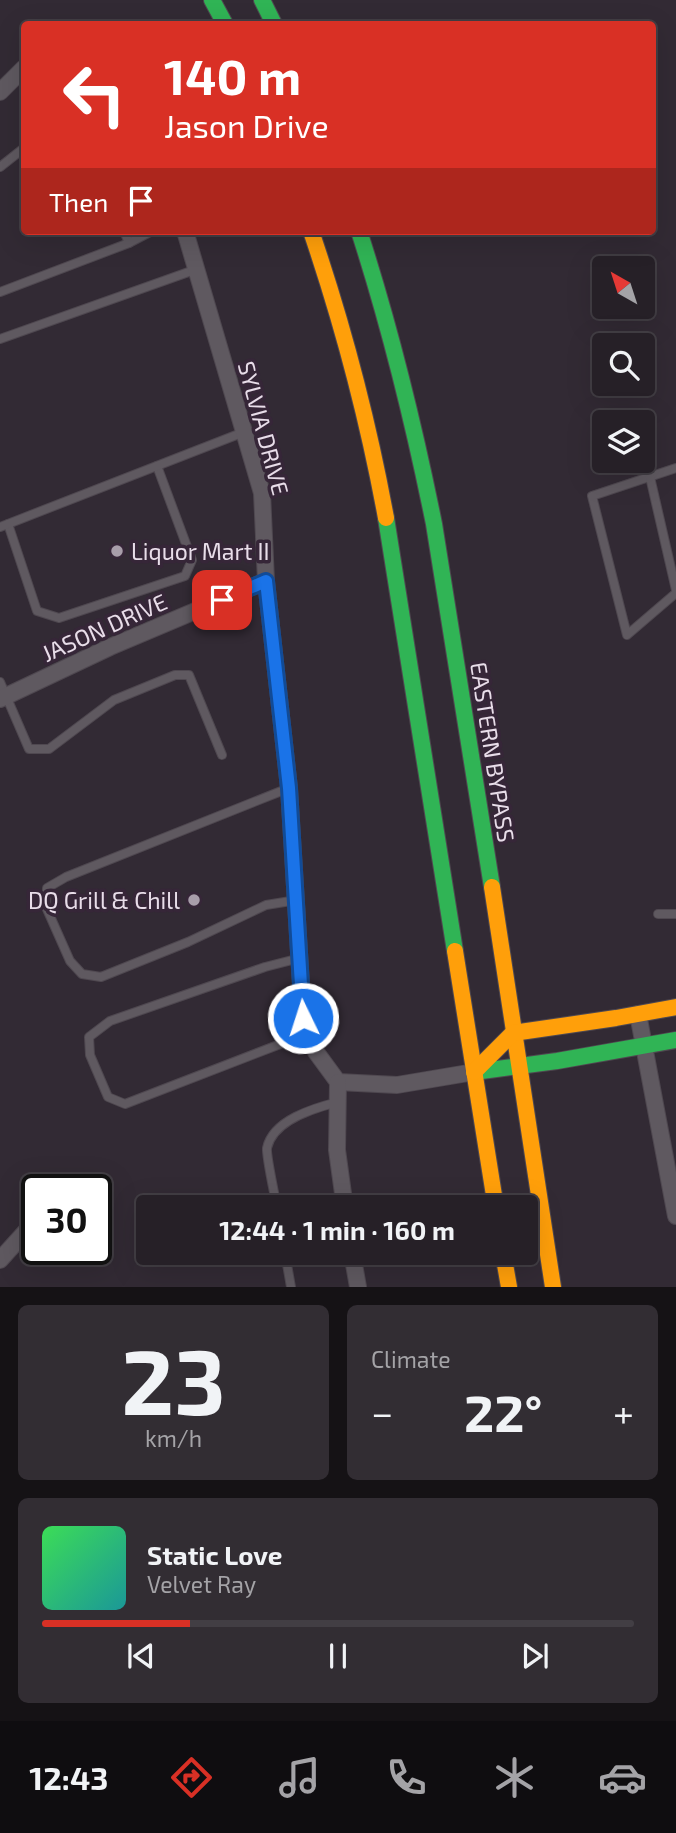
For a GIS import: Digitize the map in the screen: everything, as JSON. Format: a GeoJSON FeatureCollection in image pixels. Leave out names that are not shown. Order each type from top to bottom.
{"type":"FeatureCollection","features":[{"type":"Feature","properties":{"kind":"main road"},"geometry":{"type":"LineString","coordinates":[[212,0],[223,21]]}},
{"type":"Feature","properties":{"kind":"main road"},"geometry":{"type":"LineString","coordinates":[[262,0],[272,21]]}},
{"type":"Feature","properties":{"kind":"main road"},"geometry":{"type":"LineString","coordinates":[[312,235],[335,305],[369,429],[386,519],[494,1195]]}},
{"type":"Feature","properties":{"kind":"main road","name":"EASTERN BYPASS"},"geometry":{"type":"LineString","coordinates":[[360,235],[387,321],[424,472],[553,1287]]}},
{"type":"Feature","properties":{"kind":"main road"},"geometry":{"type":"LineString","coordinates":[[474,1072],[513,1033],[676,1007]]}},
{"type":"Feature","properties":{"kind":"main road"},"geometry":{"type":"LineString","coordinates":[[474,1072],[676,1040]]}},
{"type":"Feature","properties":{"kind":"main road"},"geometry":{"type":"LineString","coordinates":[[505,1265],[509,1287]]}},
{"type":"Feature","properties":{"kind":"street"},"geometry":{"type":"LineString","coordinates":[[0,92],[21,71]]}},
{"type":"Feature","properties":{"kind":"street","name":"SYLVIA DRIVE"},"geometry":{"type":"LineString","coordinates":[[186,235],[262,493],[266,581],[289,788],[303,1018],[316,1052],[338,1082]]}},
{"type":"Feature","properties":{"kind":"street","name":"JASON DRIVE"},"geometry":{"type":"LineString","coordinates":[[2,692],[266,581]]}},
{"type":"Feature","properties":{"kind":"street"},"geometry":{"type":"LineString","coordinates":[[638,1014],[672,1173],[676,1216]]}},
{"type":"Feature","properties":{"kind":"street"},"geometry":{"type":"LineString","coordinates":[[343,1195],[338,1165],[338,1082],[397,1085],[474,1072]]}},
{"type":"Feature","properties":{"kind":"street"},"geometry":{"type":"LineString","coordinates":[[0,1260],[21,1237]]}},
{"type":"Feature","properties":{"kind":"street"},"geometry":{"type":"LineString","coordinates":[[354,1265],[358,1287]]}},
{"type":"Feature","properties":{"kind":"lane"},"geometry":{"type":"LineString","coordinates":[[0,167],[21,150]]}},
{"type":"Feature","properties":{"kind":"lane"},"geometry":{"type":"LineString","coordinates":[[126,235],[129,243]]}},
{"type":"Feature","properties":{"kind":"lane"},"geometry":{"type":"LineString","coordinates":[[0,292],[144,235]]}},
{"type":"Feature","properties":{"kind":"lane"},"geometry":{"type":"LineString","coordinates":[[0,339],[197,269]]}},
{"type":"Feature","properties":{"kind":"lane"},"geometry":{"type":"LineString","coordinates":[[157,466],[192,560],[185,576],[59,618],[37,611],[4,526],[157,466],[244,432]]}},
{"type":"Feature","properties":{"kind":"lane"},"geometry":{"type":"LineString","coordinates":[[650,477],[676,591],[626,635],[592,496],[676,468]]}},
{"type":"Feature","properties":{"kind":"lane"},"geometry":{"type":"LineString","coordinates":[[2,692],[29,749],[48,750],[114,700],[175,675],[189,675],[222,755]]}},
{"type":"Feature","properties":{"kind":"lane"},"geometry":{"type":"LineString","coordinates":[[289,788],[66,877],[47,888],[47,907],[70,961],[82,974],[101,977],[188,942],[266,905],[297,900]]}},
{"type":"Feature","properties":{"kind":"lane"},"geometry":{"type":"LineString","coordinates":[[658,914],[676,914]]}},
{"type":"Feature","properties":{"kind":"lane"},"geometry":{"type":"LineString","coordinates":[[300,958],[265,967],[110,1021],[89,1037],[90,1055],[108,1097],[125,1104],[309,1032]]}},
{"type":"Feature","properties":{"kind":"lane"},"geometry":{"type":"LineString","coordinates":[[275,1195],[267,1149],[273,1136],[287,1121],[316,1107],[338,1102]]}},
{"type":"Feature","properties":{"kind":"lane"},"geometry":{"type":"LineString","coordinates":[[287,1265],[291,1287]]}},
{"type":"Feature","properties":{"kind":"traffic: fast"},"geometry":{"type":"LineString","coordinates":[[212,0],[223,21]]}},
{"type":"Feature","properties":{"kind":"traffic: fast"},"geometry":{"type":"LineString","coordinates":[[262,0],[272,21]]}},
{"type":"Feature","properties":{"kind":"traffic: fast"},"geometry":{"type":"LineString","coordinates":[[360,235],[401,376],[434,524],[492,887]]}},
{"type":"Feature","properties":{"kind":"traffic: fast"},"geometry":{"type":"LineString","coordinates":[[386,518],[455,951]]}},
{"type":"Feature","properties":{"kind":"traffic: fast"},"geometry":{"type":"LineString","coordinates":[[474,1072],[557,1061],[676,1040]]}},
{"type":"Feature","properties":{"kind":"traffic: slow"},"geometry":{"type":"LineString","coordinates":[[312,235],[354,373],[386,518]]}},
{"type":"Feature","properties":{"kind":"traffic: slow"},"geometry":{"type":"LineString","coordinates":[[492,887],[553,1287]]}},
{"type":"Feature","properties":{"kind":"traffic: slow"},"geometry":{"type":"LineString","coordinates":[[455,951],[494,1195]]}},
{"type":"Feature","properties":{"kind":"traffic: slow"},"geometry":{"type":"LineString","coordinates":[[474,1072],[513,1033],[676,1007]]}},
{"type":"Feature","properties":{"kind":"traffic: slow"},"geometry":{"type":"LineString","coordinates":[[505,1265],[509,1287]]}},
{"type":"Feature","properties":{"kind":"place","name":"Liquor Mart II"},"geometry":{"type":"Point","coordinates":[117,551]}},
{"type":"Feature","properties":{"kind":"place","name":"DQ Grill & Chill"},"geometry":{"type":"Point","coordinates":[194,900]}},
{"type":"Feature","properties":{"kind":"route"},"geometry":{"type":"LineString","coordinates":[[222,600],[266,581],[289,788],[303,1018]]}}]}
